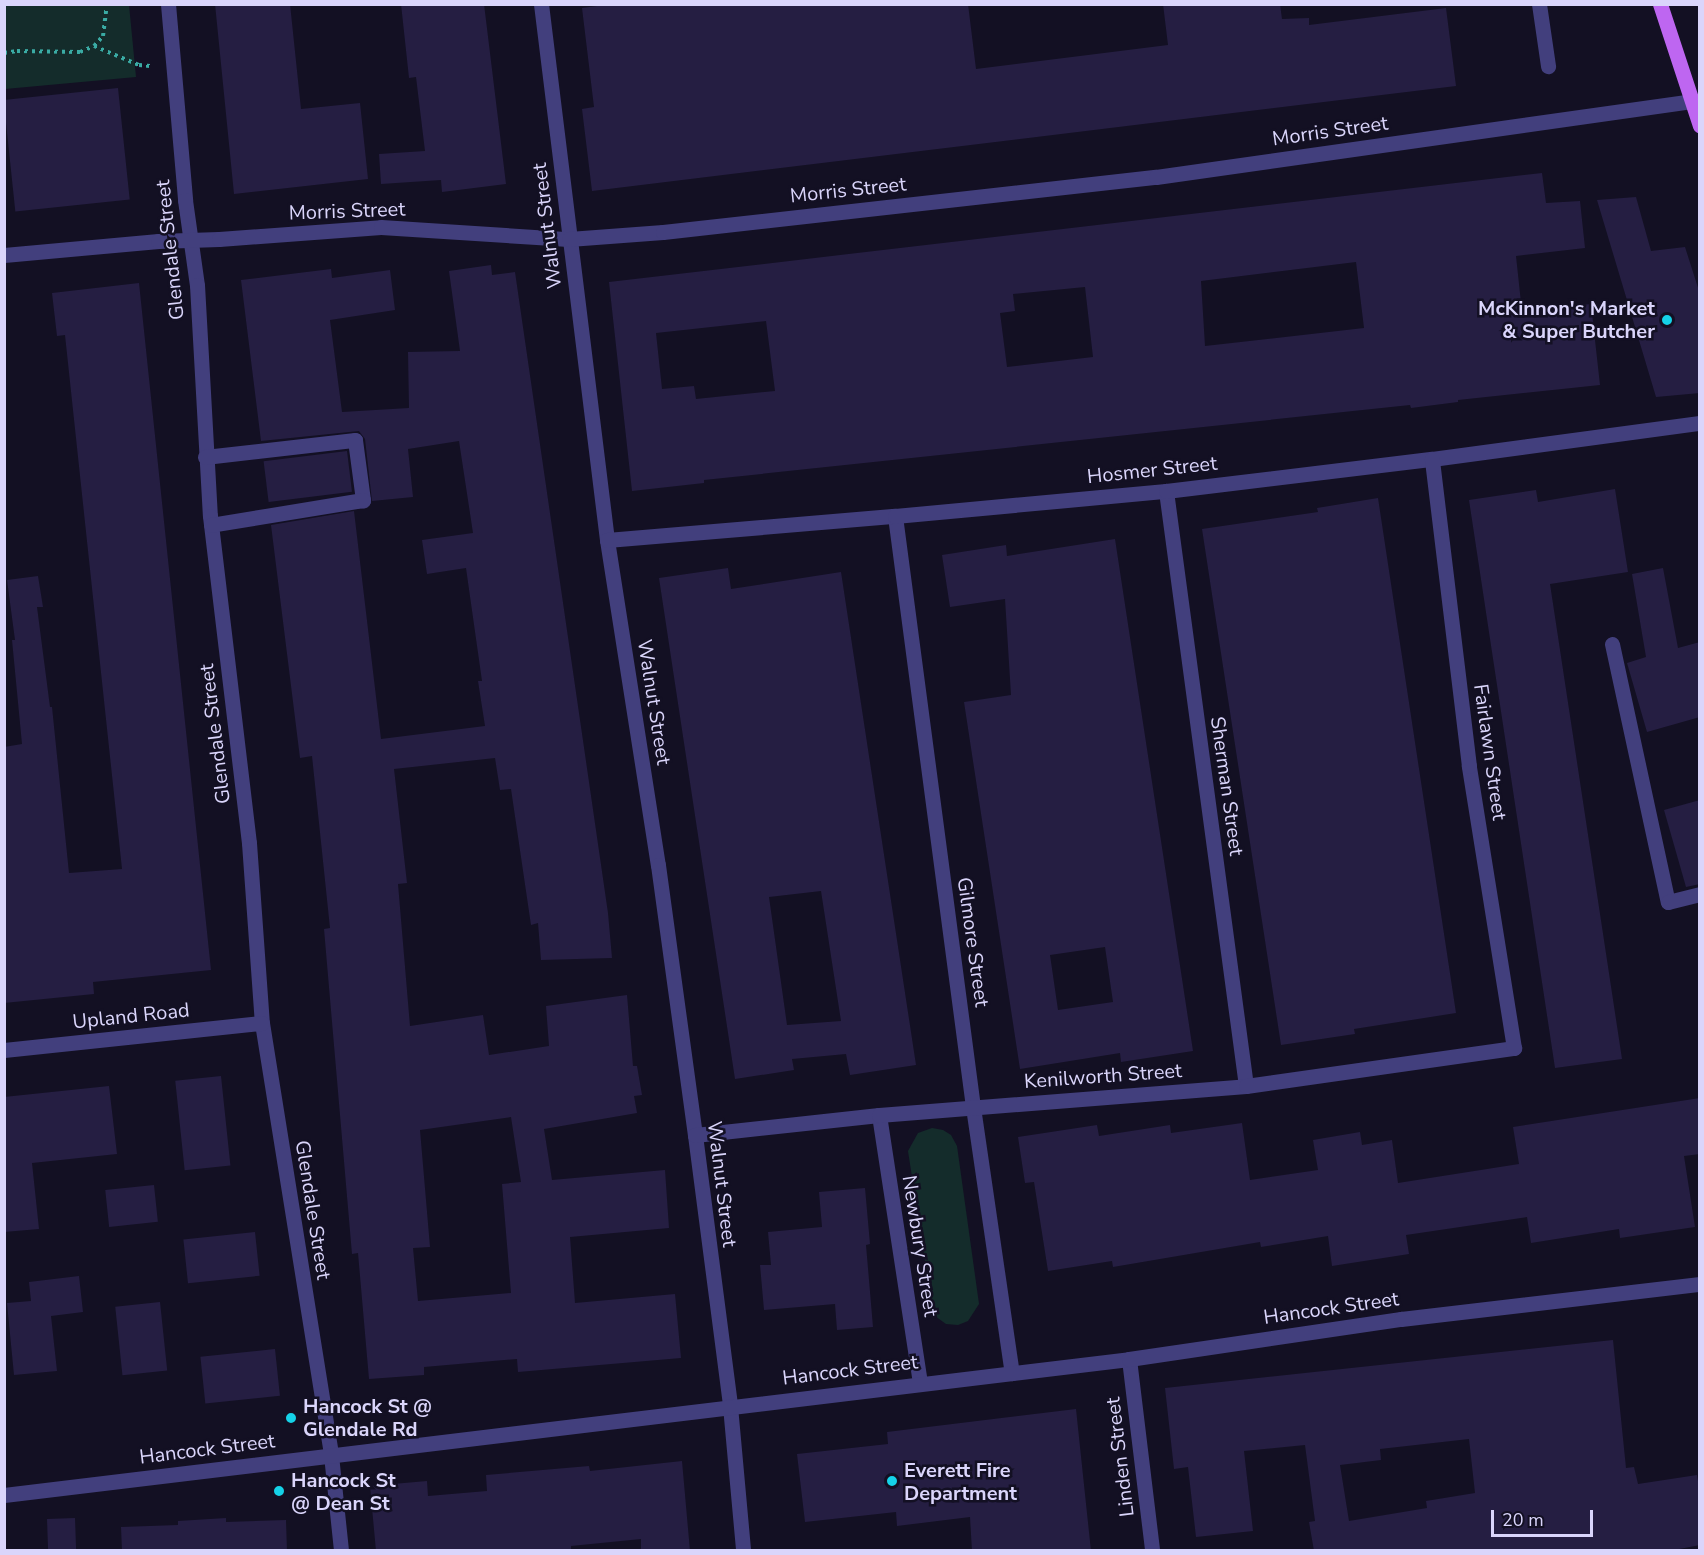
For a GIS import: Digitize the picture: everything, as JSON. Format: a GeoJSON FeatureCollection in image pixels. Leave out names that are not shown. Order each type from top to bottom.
{"type":"FeatureCollection","features":[{"type":"Feature","properties":{"kind":"main road"},"geometry":{"type":"LineString","coordinates":[[1660,4],[1700,126]]}},
{"type":"Feature","properties":{"kind":"street","name":"Glendale Street"},"geometry":{"type":"LineString","coordinates":[[168,4],[172,68],[197,285],[205,457],[249,843],[262,1023],[331,1455],[341,1551]]}},
{"type":"Feature","properties":{"kind":"street","name":"Walnut Street"},"geometry":{"type":"LineString","coordinates":[[541,4],[607,540],[658,865],[695,1136],[730,1406],[743,1551]]}},
{"type":"Feature","properties":{"kind":"street"},"geometry":{"type":"LineString","coordinates":[[1539,4],[1548,66]]}},
{"type":"Feature","properties":{"kind":"street","name":"Morris Street"},"geometry":{"type":"LineString","coordinates":[[4,255],[158,241],[381,227],[569,239],[663,232],[1156,177],[1692,101]]}},
{"type":"Feature","properties":{"kind":"street","name":"Hosmer Street"},"geometry":{"type":"LineString","coordinates":[[607,540],[1166,490],[1432,459],[1700,423]]}},
{"type":"Feature","properties":{"kind":"street"},"geometry":{"type":"LineString","coordinates":[[205,457],[355,440],[363,500],[212,525]]}},
{"type":"Feature","properties":{"kind":"street","name":"Fairlawn Street"},"geometry":{"type":"LineString","coordinates":[[1432,459],[1469,766],[1514,1048]]}},
{"type":"Feature","properties":{"kind":"street","name":"Sherman Street"},"geometry":{"type":"LineString","coordinates":[[1166,490],[1246,1086]]}},
{"type":"Feature","properties":{"kind":"street","name":"Gilmore Street"},"geometry":{"type":"LineString","coordinates":[[895,516],[973,1107],[1012,1373]]}},
{"type":"Feature","properties":{"kind":"street"},"geometry":{"type":"LineString","coordinates":[[1612,644],[1668,902],[1700,894]]}},
{"type":"Feature","properties":{"kind":"street","name":"Upland Road"},"geometry":{"type":"LineString","coordinates":[[4,1050],[262,1023]]}},
{"type":"Feature","properties":{"kind":"street","name":"Kenilworth Street"},"geometry":{"type":"LineString","coordinates":[[695,1136],[879,1115],[1246,1086],[1514,1048]]}},
{"type":"Feature","properties":{"kind":"street","name":"Newbury Street"},"geometry":{"type":"LineString","coordinates":[[879,1115],[920,1383]]}},
{"type":"Feature","properties":{"kind":"street","name":"Hancock Street"},"geometry":{"type":"LineString","coordinates":[[4,1495],[1129,1359],[1401,1319],[1650,1292],[1700,1284]]}},
{"type":"Feature","properties":{"kind":"street","name":"Linden Street"},"geometry":{"type":"LineString","coordinates":[[1129,1359],[1152,1551]]}},
{"type":"Feature","properties":{"kind":"path"},"geometry":{"type":"LineString","coordinates":[[4,53],[17,51],[80,52],[94,46],[103,36],[107,4]]}},
{"type":"Feature","properties":{"kind":"path"},"geometry":{"type":"LineString","coordinates":[[94,46],[139,65],[172,68]]}},
{"type":"Feature","properties":{"kind":"green space"},"geometry":{"type":"Polygon","coordinates":[[[5,4],[129,5],[136,77],[5,89],[5,4]]]}},
{"type":"Feature","properties":{"kind":"green space"},"geometry":{"type":"Polygon","coordinates":[[[932,1128],[943,1130],[951,1135],[957,1146],[979,1304],[968,1321],[958,1325],[946,1324],[935,1316],[932,1306],[908,1151],[918,1133],[932,1128]]]}},
{"type":"Feature","properties":{"kind":"building"},"geometry":{"type":"Polygon","coordinates":[[[215,4],[290,4],[301,109],[360,103],[368,179],[234,194],[215,4]]]}},
{"type":"Feature","properties":{"kind":"building"},"geometry":{"type":"Polygon","coordinates":[[[401,4],[484,4],[506,184],[442,192],[441,180],[381,184],[379,154],[425,151],[416,77],[409,78],[401,4]]]}},
{"type":"Feature","properties":{"kind":"building"},"geometry":{"type":"Polygon","coordinates":[[[612,4],[968,4],[976,69],[1168,45],[1163,4],[1280,4],[1282,19],[1309,18],[1309,25],[1446,8],[1456,86],[592,191],[582,109],[594,107],[582,8],[612,4]]]}},
{"type":"Feature","properties":{"kind":"building"},"geometry":{"type":"Polygon","coordinates":[[[118,88],[130,199],[15,211],[4,100],[118,88]]]}},
{"type":"Feature","properties":{"kind":"building"},"geometry":{"type":"Polygon","coordinates":[[[1542,173],[1546,203],[1580,201],[1585,248],[1516,256],[1522,312],[1591,304],[1600,385],[1458,400],[1458,402],[1411,408],[1410,405],[704,480],[704,483],[632,491],[609,282],[1542,173]],[[1356,262],[1201,281],[1205,346],[1364,328],[1356,262]],[[1085,287],[1013,294],[1015,311],[1000,313],[1007,367],[1093,357],[1085,287]],[[766,321],[656,333],[662,389],[694,386],[696,399],[775,391],[766,321]]]}},
{"type":"Feature","properties":{"kind":"building"},"geometry":{"type":"Polygon","coordinates":[[[1636,197],[1651,251],[1685,247],[1700,294],[1700,393],[1656,397],[1597,200],[1636,197]]]}},
{"type":"Feature","properties":{"kind":"building"},"geometry":{"type":"Polygon","coordinates":[[[491,265],[492,275],[515,272],[608,913],[612,958],[541,960],[538,923],[531,925],[511,789],[500,790],[495,758],[394,769],[407,883],[398,884],[410,1026],[483,1015],[489,1055],[549,1046],[546,1006],[627,995],[633,1066],[637,1066],[642,1095],[634,1096],[637,1113],[544,1129],[552,1180],[665,1170],[669,1228],[570,1237],[575,1303],[675,1294],[681,1358],[518,1372],[517,1359],[424,1367],[424,1375],[369,1379],[358,1253],[352,1254],[324,929],[330,928],[312,756],[300,758],[271,525],[354,511],[381,739],[485,726],[478,681],[482,681],[466,568],[427,574],[422,540],[473,533],[459,441],[408,449],[413,497],[372,501],[365,439],[359,431],[261,441],[241,280],[331,269],[332,278],[390,270],[395,310],[330,320],[342,412],[409,408],[408,352],[460,351],[449,271],[491,265]],[[511,1117],[420,1130],[430,1247],[413,1248],[418,1301],[511,1293],[502,1184],[521,1182],[511,1117]]]}},
{"type":"Feature","properties":{"kind":"building"},"geometry":{"type":"Polygon","coordinates":[[[139,283],[211,970],[93,982],[94,994],[4,1003],[4,747],[22,744],[12,640],[15,640],[7,580],[38,576],[43,607],[37,607],[50,707],[52,707],[69,873],[122,869],[65,335],[57,336],[52,293],[139,283]]]}},
{"type":"Feature","properties":{"kind":"building"},"geometry":{"type":"Polygon","coordinates":[[[347,451],[352,492],[269,502],[264,461],[347,451]]]}},
{"type":"Feature","properties":{"kind":"building"},"geometry":{"type":"Polygon","coordinates":[[[1615,489],[1628,572],[1550,584],[1622,1059],[1555,1068],[1469,500],[1536,490],[1538,502],[1615,489]]]}},
{"type":"Feature","properties":{"kind":"building"},"geometry":{"type":"Polygon","coordinates":[[[1378,498],[1456,1013],[1354,1029],[1355,1034],[1281,1045],[1202,529],[1318,512],[1317,508],[1378,498]]]}},
{"type":"Feature","properties":{"kind":"building"},"geometry":{"type":"Polygon","coordinates":[[[1115,539],[1193,1051],[1121,1062],[1120,1053],[1020,1069],[964,702],[1011,695],[1005,599],[950,607],[942,555],[1006,545],[1007,556],[1115,539]],[[1105,947],[1050,955],[1058,1010],[1113,1002],[1105,947]]]}},
{"type":"Feature","properties":{"kind":"building"},"geometry":{"type":"Polygon","coordinates":[[[728,568],[731,589],[841,572],[916,1065],[850,1075],[846,1054],[792,1059],[794,1070],[735,1079],[659,578],[728,568]],[[821,891],[769,897],[787,1025],[841,1021],[821,891]]]}},
{"type":"Feature","properties":{"kind":"building"},"geometry":{"type":"Polygon","coordinates":[[[1663,568],[1678,648],[1700,642],[1700,717],[1647,732],[1627,663],[1646,657],[1632,574],[1663,568]]]}},
{"type":"Feature","properties":{"kind":"building"},"geometry":{"type":"Polygon","coordinates":[[[1700,800],[1700,884],[1686,887],[1664,810],[1700,800]]]}},
{"type":"Feature","properties":{"kind":"building"},"geometry":{"type":"Polygon","coordinates":[[[221,1076],[230,1166],[185,1170],[175,1081],[221,1076]]]}},
{"type":"Feature","properties":{"kind":"building"},"geometry":{"type":"Polygon","coordinates":[[[109,1086],[117,1154],[32,1163],[39,1229],[4,1232],[4,1097],[109,1086]]]}},
{"type":"Feature","properties":{"kind":"building"},"geometry":{"type":"Polygon","coordinates":[[[1700,1098],[1700,1154],[1684,1156],[1695,1227],[1620,1238],[1619,1229],[1531,1243],[1527,1217],[1406,1235],[1409,1254],[1332,1266],[1328,1236],[1261,1247],[1260,1242],[1113,1267],[1112,1261],[1048,1271],[1034,1182],[1025,1183],[1018,1137],[1097,1125],[1099,1136],[1170,1125],[1171,1133],[1242,1123],[1250,1180],[1318,1170],[1313,1140],[1360,1132],[1362,1145],[1392,1140],[1398,1183],[1519,1164],[1513,1127],[1700,1098]]]}},
{"type":"Feature","properties":{"kind":"building"},"geometry":{"type":"Polygon","coordinates":[[[154,1185],[158,1222],[109,1227],[105,1190],[154,1185]]]}},
{"type":"Feature","properties":{"kind":"building"},"geometry":{"type":"Polygon","coordinates":[[[865,1188],[870,1244],[866,1245],[873,1327],[837,1330],[835,1304],[764,1310],[760,1265],[771,1265],[768,1232],[822,1227],[819,1192],[865,1188]]]}},
{"type":"Feature","properties":{"kind":"building"},"geometry":{"type":"Polygon","coordinates":[[[255,1232],[260,1276],[188,1283],[183,1240],[255,1232]]]}},
{"type":"Feature","properties":{"kind":"building"},"geometry":{"type":"Polygon","coordinates":[[[79,1276],[83,1312],[51,1316],[57,1371],[14,1375],[7,1303],[31,1301],[29,1282],[79,1276]]]}},
{"type":"Feature","properties":{"kind":"building"},"geometry":{"type":"Polygon","coordinates":[[[160,1302],[167,1371],[122,1375],[115,1307],[160,1302]]]}},
{"type":"Feature","properties":{"kind":"building"},"geometry":{"type":"Polygon","coordinates":[[[1613,1340],[1626,1468],[1634,1467],[1638,1484],[1697,1475],[1700,1494],[1700,1545],[1669,1551],[1314,1551],[1309,1522],[1315,1521],[1305,1445],[1244,1451],[1253,1531],[1196,1537],[1188,1467],[1174,1469],[1165,1388],[1613,1340]],[[1469,1439],[1380,1449],[1381,1460],[1340,1465],[1349,1521],[1427,1508],[1426,1501],[1475,1493],[1469,1439]]]}},
{"type":"Feature","properties":{"kind":"building"},"geometry":{"type":"Polygon","coordinates":[[[275,1349],[280,1396],[205,1404],[200,1357],[275,1349]]]}},
{"type":"Feature","properties":{"kind":"building"},"geometry":{"type":"Polygon","coordinates":[[[1076,1409],[1091,1551],[972,1551],[970,1517],[897,1526],[896,1512],[805,1522],[797,1454],[888,1444],[887,1432],[1076,1409]]]}},
{"type":"Feature","properties":{"kind":"building"},"geometry":{"type":"Polygon","coordinates":[[[682,1461],[690,1551],[641,1551],[641,1539],[571,1546],[571,1551],[376,1551],[370,1486],[427,1481],[428,1496],[487,1491],[486,1475],[589,1466],[590,1471],[682,1461]]]}},
{"type":"Feature","properties":{"kind":"building"},"geometry":{"type":"Polygon","coordinates":[[[75,1518],[76,1550],[48,1550],[47,1519],[75,1518]]]}},
{"type":"Feature","properties":{"kind":"building"},"geometry":{"type":"Polygon","coordinates":[[[226,1518],[226,1522],[286,1520],[287,1551],[122,1551],[121,1527],[178,1525],[178,1521],[226,1518]]]}},
{"type":"Feature","properties":{"kind":"place","name":"McKinnon's Market & Super Butcher"},"geometry":{"type":"Point","coordinates":[1667,320]}},
{"type":"Feature","properties":{"kind":"place","name":"Hancock St @ Glendale Rd"},"geometry":{"type":"Point","coordinates":[291,1418]}},
{"type":"Feature","properties":{"kind":"place","name":"Everett Fire Department"},"geometry":{"type":"Point","coordinates":[892,1481]}},
{"type":"Feature","properties":{"kind":"place","name":"Hancock St @ Dean St"},"geometry":{"type":"Point","coordinates":[279,1491]}}]}
